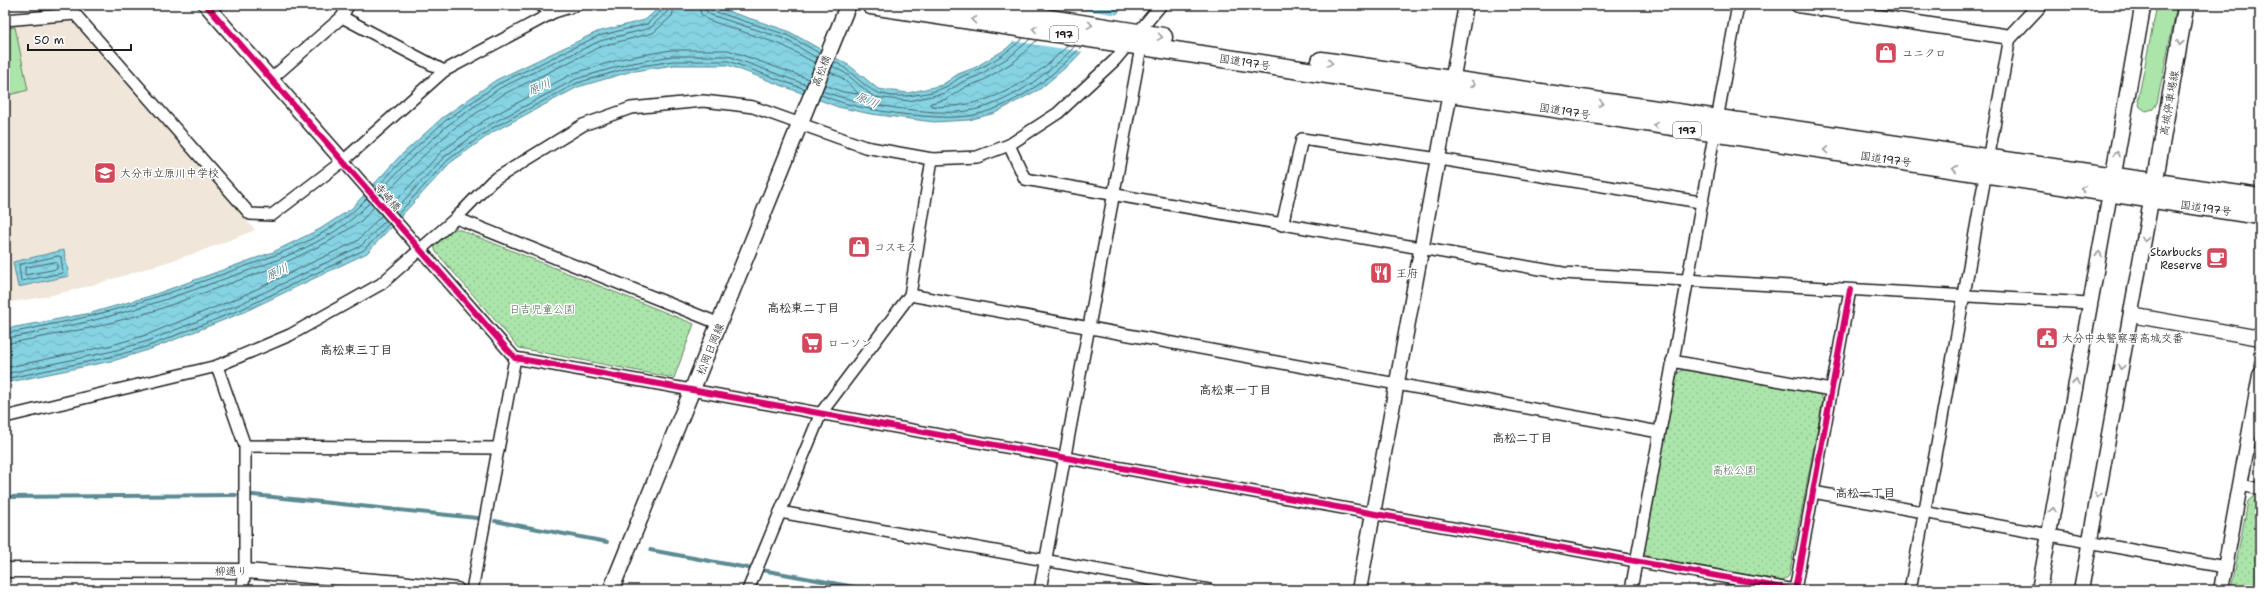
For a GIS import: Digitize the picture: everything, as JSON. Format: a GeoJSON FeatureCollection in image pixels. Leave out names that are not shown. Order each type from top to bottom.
{"type":"FeatureCollection","features":[{"type":"Feature","properties":{"kind":"highway","name":"国道197号"},"geometry":{"type":"LineString","coordinates":[[870,5],[1018,20],[1129,40],[2111,185],[2155,182],[2260,198]]}},
{"type":"Feature","properties":{"kind":"highway","name":"国道197号"},"geometry":{"type":"LineString","coordinates":[[961,5],[1001,8],[1018,20]]}},
{"type":"Feature","properties":{"kind":"highway","name":"国道197号"},"geometry":{"type":"LineString","coordinates":[[2111,185],[2152,201],[2260,215]]}},
{"type":"Feature","properties":{"kind":"main road","name":"高松橋"},"geometry":{"type":"LineString","coordinates":[[807,107],[848,5]]}},
{"type":"Feature","properties":{"kind":"main road"},"geometry":{"type":"LineString","coordinates":[[2111,185],[2143,5]]}},
{"type":"Feature","properties":{"kind":"main road","name":"高城停車場線"},"geometry":{"type":"LineString","coordinates":[[2152,201],[2186,5]]}},
{"type":"Feature","properties":{"kind":"main road","name":"松岡日岡線"},"geometry":{"type":"LineString","coordinates":[[611,590],[694,390],[807,107]]}},
{"type":"Feature","properties":{"kind":"street"},"geometry":{"type":"LineString","coordinates":[[206,5],[343,161]]}},
{"type":"Feature","properties":{"kind":"street"},"geometry":{"type":"LineString","coordinates":[[271,79],[342,17],[348,5]]}},
{"type":"Feature","properties":{"kind":"street"},"geometry":{"type":"LineString","coordinates":[[540,5],[554,12]]}},
{"type":"Feature","properties":{"kind":"street"},"geometry":{"type":"LineString","coordinates":[[5,20],[76,10],[250,214],[272,215],[343,161],[444,71],[554,12],[577,5]]}},
{"type":"Feature","properties":{"kind":"street"},"geometry":{"type":"LineString","coordinates":[[5,417],[217,366],[290,335],[381,284],[456,218],[492,181],[543,148],[583,125],[631,108],[703,101],[730,104],[753,108],[865,147],[932,159],[977,157],[1009,146],[1058,113],[1115,60],[1129,40],[1162,5]]}},
{"type":"Feature","properties":{"kind":"street"},"geometry":{"type":"LineString","coordinates":[[1359,590],[1466,5]]}},
{"type":"Feature","properties":{"kind":"street"},"geometry":{"type":"LineString","coordinates":[[1631,590],[1700,202],[1738,5]]}},
{"type":"Feature","properties":{"kind":"street"},"geometry":{"type":"LineString","coordinates":[[1798,5],[2010,37]]}},
{"type":"Feature","properties":{"kind":"street"},"geometry":{"type":"LineString","coordinates":[[1910,590],[1956,349],[1962,296],[2010,37],[2040,5]]}},
{"type":"Feature","properties":{"kind":"street"},"geometry":{"type":"LineString","coordinates":[[342,17],[444,71]]}},
{"type":"Feature","properties":{"kind":"street"},"geometry":{"type":"LineString","coordinates":[[1040,590],[1066,458],[1114,195],[1129,40]]}},
{"type":"Feature","properties":{"kind":"street"},"geometry":{"type":"LineString","coordinates":[[1282,225],[1302,139],[1439,159],[1700,202]]}},
{"type":"Feature","properties":{"kind":"street"},"geometry":{"type":"LineString","coordinates":[[1009,146],[1025,179],[1422,250],[1563,273],[2090,303]]}},
{"type":"Feature","properties":{"kind":"street"},"geometry":{"type":"LineString","coordinates":[[748,590],[821,413],[910,295],[932,159]]}},
{"type":"Feature","properties":{"kind":"street","name":"寺崎橋"},"geometry":{"type":"LineString","coordinates":[[343,161],[515,358]]}},
{"type":"Feature","properties":{"kind":"street"},"geometry":{"type":"LineString","coordinates":[[2039,590],[2111,185]]}},
{"type":"Feature","properties":{"kind":"street"},"geometry":{"type":"LineString","coordinates":[[2081,590],[2152,201]]}},
{"type":"Feature","properties":{"kind":"street"},"geometry":{"type":"LineString","coordinates":[[456,218],[720,324]]}},
{"type":"Feature","properties":{"kind":"street"},"geometry":{"type":"LineString","coordinates":[[472,590],[515,358],[1795,590],[1850,290]]}},
{"type":"Feature","properties":{"kind":"street"},"geometry":{"type":"LineString","coordinates":[[910,295],[1659,432]]}},
{"type":"Feature","properties":{"kind":"street"},"geometry":{"type":"LineString","coordinates":[[2131,315],[2260,338]]}},
{"type":"Feature","properties":{"kind":"street"},"geometry":{"type":"LineString","coordinates":[[1672,361],[1831,390]]}},
{"type":"Feature","properties":{"kind":"street"},"geometry":{"type":"LineString","coordinates":[[217,366],[245,446],[245,571],[242,590]]}},
{"type":"Feature","properties":{"kind":"street"},"geometry":{"type":"LineString","coordinates":[[2221,590],[2260,375]]}},
{"type":"Feature","properties":{"kind":"street"},"geometry":{"type":"LineString","coordinates":[[245,446],[498,448]]}},
{"type":"Feature","properties":{"kind":"street"},"geometry":{"type":"LineString","coordinates":[[2240,485],[2260,489]]}},
{"type":"Feature","properties":{"kind":"street"},"geometry":{"type":"LineString","coordinates":[[1813,492],[2225,567]]}},
{"type":"Feature","properties":{"kind":"street"},"geometry":{"type":"LineString","coordinates":[[780,512],[1209,590]]}},
{"type":"Feature","properties":{"kind":"street","name":"柳通り"},"geometry":{"type":"LineString","coordinates":[[5,570],[245,571],[401,583],[457,590]]}},
{"type":"Feature","properties":{"kind":"shaded area","name":"大分市立原川中学校"},"geometry":{"type":"Polygon","coordinates":[[[68,20],[75,24],[255,230],[199,252],[97,284],[44,297],[5,303],[5,26],[68,20]]]}},
{"type":"Feature","properties":{"kind":"green space"},"geometry":{"type":"Polygon","coordinates":[[[2157,5],[2177,5],[2157,103],[2153,109],[2146,111],[2140,107],[2138,100],[2157,5]]]}},
{"type":"Feature","properties":{"kind":"green space"},"geometry":{"type":"Polygon","coordinates":[[[15,27],[28,90],[5,96],[5,29],[15,27]]]}},
{"type":"Feature","properties":{"kind":"green space","name":"日吉児童公園"},"geometry":{"type":"Polygon","coordinates":[[[452,229],[458,229],[694,324],[674,378],[519,348],[436,252],[434,246],[452,229]]]}},
{"type":"Feature","properties":{"kind":"green space","name":"高松公園"},"geometry":{"type":"Polygon","coordinates":[[[1685,369],[1819,393],[1823,400],[1789,576],[1783,581],[1649,557],[1644,553],[1676,374],[1685,369]]]}},
{"type":"Feature","properties":{"kind":"green space"},"geometry":{"type":"Polygon","coordinates":[[[2253,497],[2260,498],[2260,590],[2231,590],[2248,501],[2253,497]]]}},
{"type":"Feature","properties":{"kind":"water","name":"原川"},"geometry":{"type":"Polygon","coordinates":[[[662,5],[709,5],[788,31],[850,66],[878,89],[908,93],[942,85],[958,74],[974,68],[1006,49],[1053,5],[1125,5],[1072,62],[1040,89],[995,113],[969,120],[934,122],[871,114],[838,107],[728,65],[674,65],[629,72],[578,87],[493,132],[450,163],[367,253],[244,312],[151,349],[116,360],[5,383],[5,329],[91,313],[150,296],[273,252],[320,229],[351,209],[399,157],[442,118],[496,80],[597,32],[645,20],[662,5]]]}},
{"type":"Feature","properties":{"kind":"water"},"geometry":{"type":"Polygon","coordinates":[[[64,250],[69,276],[18,287],[13,262],[64,250]]]}},
{"type":"Feature","properties":{"kind":"pier"},"geometry":{"type":"Polygon","coordinates":[[[1050,5],[1119,15],[1084,52],[1012,41],[1050,5]]]}},
{"type":"Feature","properties":{"kind":"waterway"},"geometry":{"type":"LineString","coordinates":[[5,497],[236,495]]}},
{"type":"Feature","properties":{"kind":"waterway"},"geometry":{"type":"LineString","coordinates":[[253,495],[477,518]]}},
{"type":"Feature","properties":{"kind":"waterway"},"geometry":{"type":"LineString","coordinates":[[495,521],[607,542]]}},
{"type":"Feature","properties":{"kind":"waterway"},"geometry":{"type":"LineString","coordinates":[[650,550],[748,568]]}},
{"type":"Feature","properties":{"kind":"waterway"},"geometry":{"type":"LineString","coordinates":[[762,570],[871,590]]}},
{"type":"Feature","properties":{"kind":"cycle path"},"geometry":{"type":"LineString","coordinates":[[206,5],[515,358],[1795,590],[1850,290]]}},
{"type":"Feature","properties":{"kind":"place","name":"ユニクロ"},"geometry":{"type":"Point","coordinates":[1886,53]}},
{"type":"Feature","properties":{"kind":"place","name":"大分市立原川中学校"},"geometry":{"type":"Point","coordinates":[105,173]}},
{"type":"Feature","properties":{"kind":"place","name":"コスモス"},"geometry":{"type":"Point","coordinates":[859,247]}},
{"type":"Feature","properties":{"kind":"place","name":"Starbucks Reserve"},"geometry":{"type":"Point","coordinates":[2217,258]}},
{"type":"Feature","properties":{"kind":"place","name":"王府"},"geometry":{"type":"Point","coordinates":[1381,273]}},
{"type":"Feature","properties":{"kind":"place","name":"大分中央警察署高城交番"},"geometry":{"type":"Point","coordinates":[2047,338]}},
{"type":"Feature","properties":{"kind":"place","name":"ローソン"},"geometry":{"type":"Point","coordinates":[812,343]}},
{"type":"Feature","properties":{"kind":"district","name":"高松東二丁目"},"geometry":{"type":"Point","coordinates":[803,308]}},
{"type":"Feature","properties":{"kind":"district","name":"高松東三丁目"},"geometry":{"type":"Point","coordinates":[356,350]}},
{"type":"Feature","properties":{"kind":"district","name":"高松東一丁目"},"geometry":{"type":"Point","coordinates":[1235,390]}},
{"type":"Feature","properties":{"kind":"district","name":"高松二丁目"},"geometry":{"type":"Point","coordinates":[1522,438]}},
{"type":"Feature","properties":{"kind":"district","name":"高松一丁目"},"geometry":{"type":"Point","coordinates":[1865,493]}}]}
